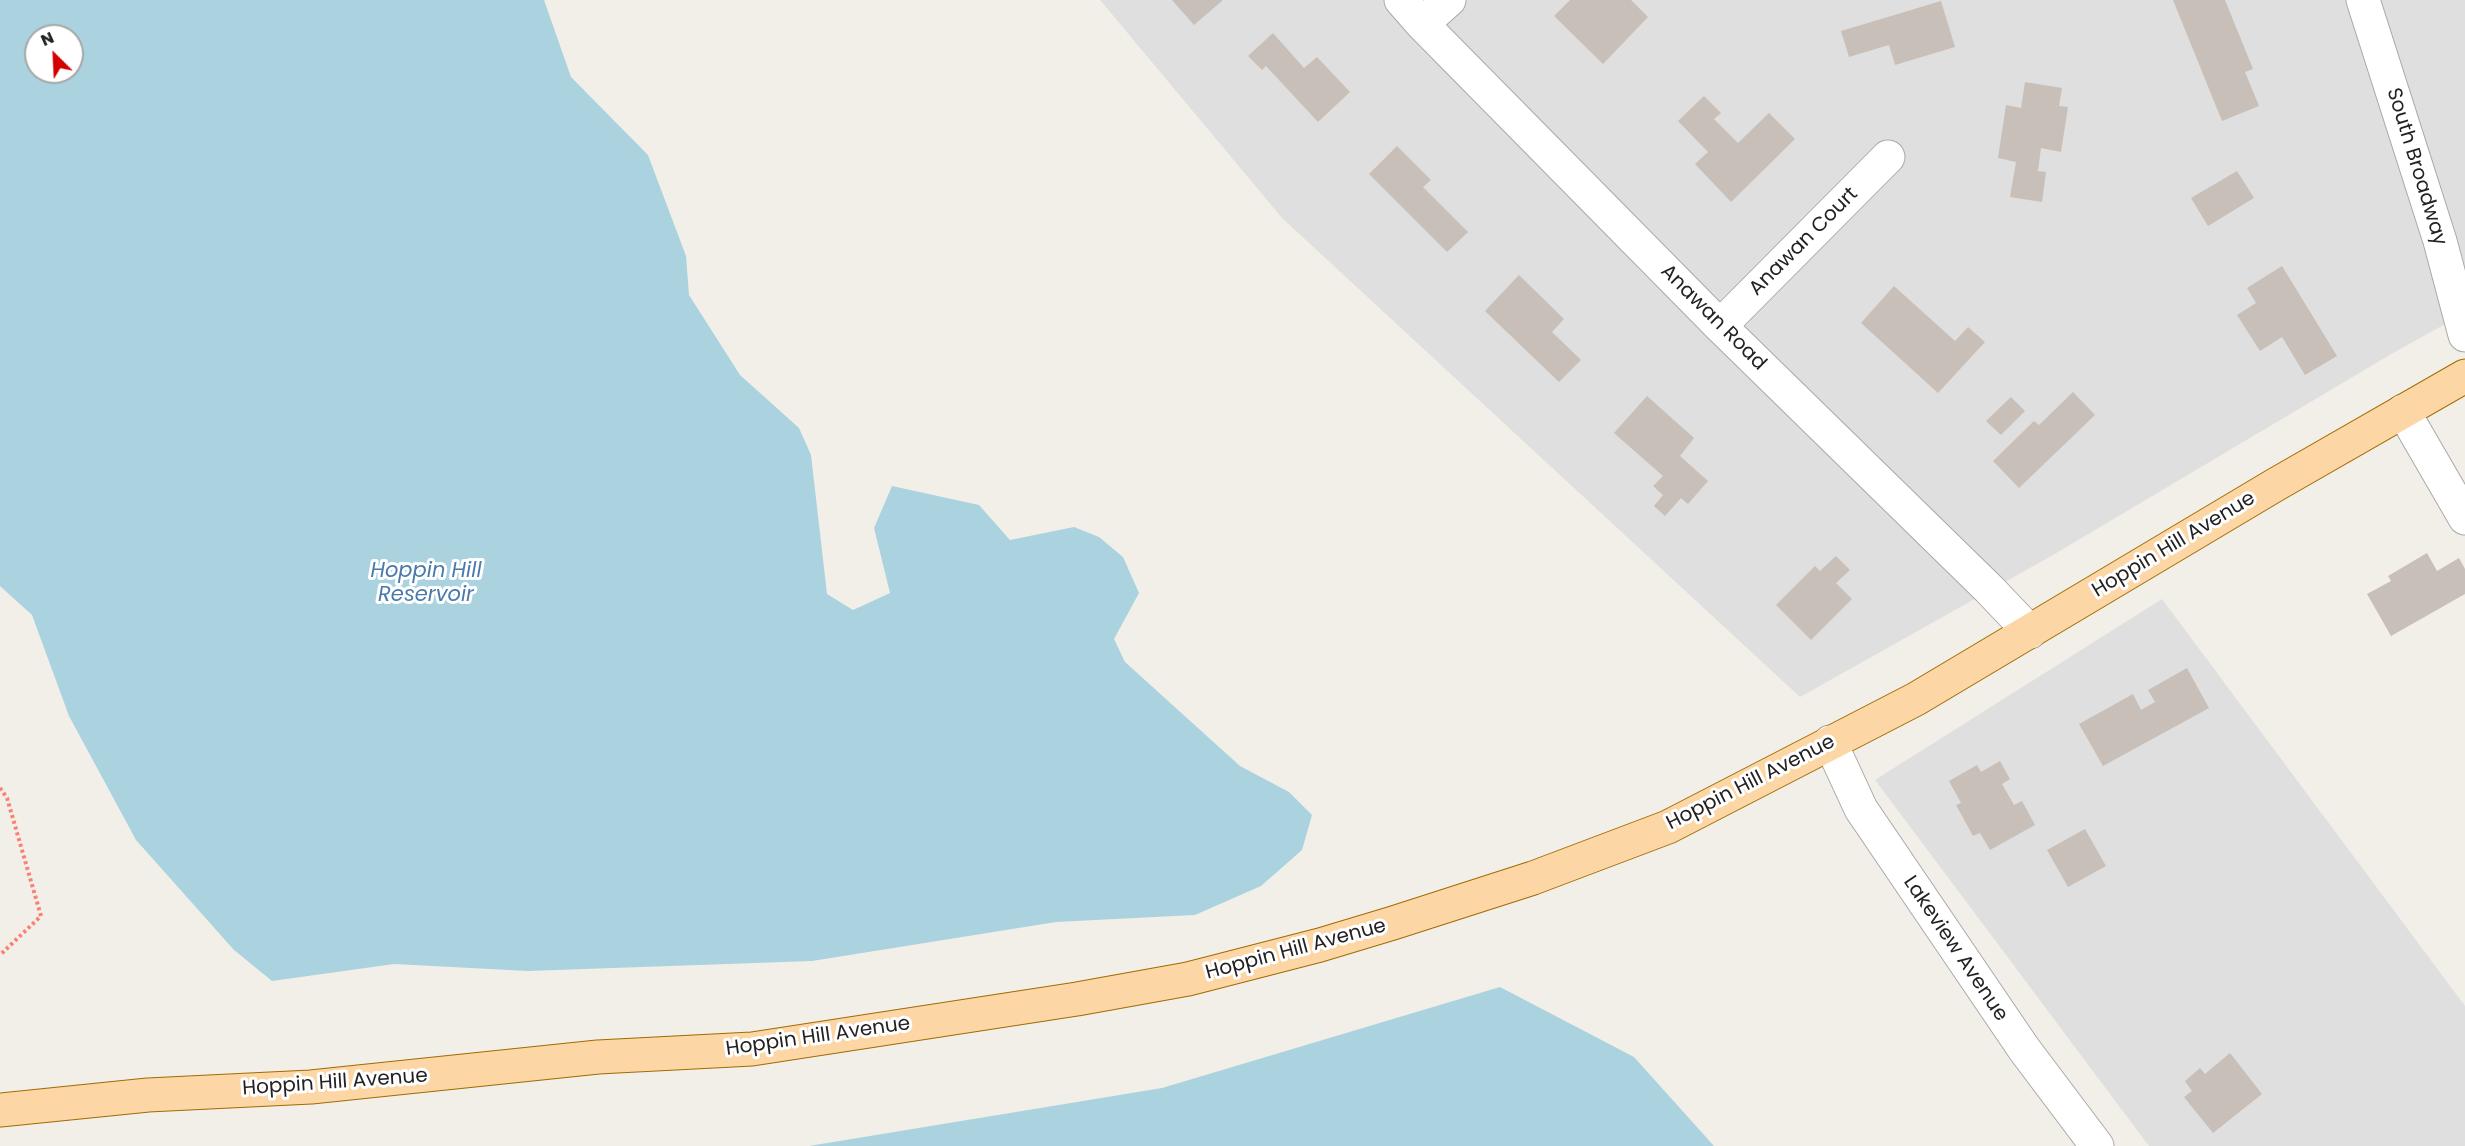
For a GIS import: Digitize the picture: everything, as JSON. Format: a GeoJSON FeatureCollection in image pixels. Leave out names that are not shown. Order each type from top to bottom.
{"type":"FeatureCollection","features":[{"type":"Feature","properties":{"kind":"main road","name":"Hoppin Hill Avenue"},"geometry":{"type":"LineString","coordinates":[[0,1110],[148,1095],[311,1087],[598,1058],[752,1049],[1077,999],[1188,979],[1330,942],[1533,878],[1668,826],[1916,699],[2274,485],[2465,376]]}},
{"type":"Feature","properties":{"kind":"street","name":"Anawan Road"},"geometry":{"type":"LineString","coordinates":[[1401,0],[1720,326],[2030,632]]}},
{"type":"Feature","properties":{"kind":"street"},"geometry":{"type":"LineString","coordinates":[[1422,24],[1449,0]]}},
{"type":"Feature","properties":{"kind":"street","name":"South Broadway"},"geometry":{"type":"LineString","coordinates":[[2363,0],[2440,241],[2465,334]]}},
{"type":"Feature","properties":{"kind":"street","name":"Anawan Court"},"geometry":{"type":"LineString","coordinates":[[1720,326],[1888,157]]}},
{"type":"Feature","properties":{"kind":"street"},"geometry":{"type":"LineString","coordinates":[[2403,411],[2465,518]]}},
{"type":"Feature","properties":{"kind":"street","name":"Lakeview Avenue"},"geometry":{"type":"LineString","coordinates":[[1830,742],[1861,809],[1887,849],[2024,1049],[2097,1146]]}},
{"type":"Feature","properties":{"kind":"path"},"geometry":{"type":"LineString","coordinates":[[0,788],[7,798],[41,916],[0,955]]}},
{"type":"Feature","properties":{"kind":"shaded area"},"geometry":{"type":"Polygon","coordinates":[[[1100,0],[2465,0],[2465,313],[2393,353],[2053,555],[1800,697],[1282,218],[1100,0]]]}},
{"type":"Feature","properties":{"kind":"shaded area"},"geometry":{"type":"Polygon","coordinates":[[[2162,599],[2465,1006],[2465,1146],[2149,1146],[1875,780],[2162,599]]]}},
{"type":"Feature","properties":{"kind":"water","name":"Hoppin Hill Reservoir"},"geometry":{"type":"Polygon","coordinates":[[[0,0],[544,0],[571,77],[648,155],[686,256],[689,295],[740,375],[799,428],[811,455],[827,594],[853,610],[890,593],[874,528],[892,486],[979,505],[1010,540],[1074,527],[1099,537],[1123,557],[1139,593],[1114,639],[1125,662],[1240,766],[1289,792],[1312,815],[1302,850],[1261,886],[1195,915],[1056,922],[812,961],[528,971],[394,964],[272,981],[234,950],[136,840],[69,716],[32,615],[0,586],[0,0]]]}},
{"type":"Feature","properties":{"kind":"water"},"geometry":{"type":"Polygon","coordinates":[[[1500,987],[1634,1057],[1714,1146],[809,1146],[1162,1088],[1500,987]]]}},
{"type":"Feature","properties":{"kind":"building"},"geometry":{"type":"Polygon","coordinates":[[[1172,0],[1223,0],[1194,25],[1172,0]]]}},
{"type":"Feature","properties":{"kind":"building"},"geometry":{"type":"Polygon","coordinates":[[[1570,0],[1631,0],[1648,17],[1603,64],[1554,16],[1570,0]]]}},
{"type":"Feature","properties":{"kind":"building"},"geometry":{"type":"Polygon","coordinates":[[[2173,0],[2225,0],[2253,69],[2245,72],[2259,106],[2222,121],[2173,0]]]}},
{"type":"Feature","properties":{"kind":"building"},"geometry":{"type":"Polygon","coordinates":[[[1941,1],[1955,47],[1895,65],[1889,45],[1849,57],[1841,31],[1941,1]]]}},
{"type":"Feature","properties":{"kind":"building"},"geometry":{"type":"Polygon","coordinates":[[[1273,33],[1304,68],[1317,57],[1350,92],[1318,122],[1266,66],[1262,70],[1248,56],[1273,33]]]}},
{"type":"Feature","properties":{"kind":"building"},"geometry":{"type":"Polygon","coordinates":[[[2025,82],[2062,88],[2059,106],[2068,107],[2061,152],[2041,148],[2038,171],[2046,172],[2042,202],[2010,197],[2016,162],[1998,158],[2006,105],[2021,108],[2025,82]]]}},
{"type":"Feature","properties":{"kind":"building"},"geometry":{"type":"Polygon","coordinates":[[[1704,96],[1721,113],[1714,119],[1738,143],[1769,113],[1795,139],[1731,202],[1695,164],[1708,152],[1678,121],[1704,96]]]}},
{"type":"Feature","properties":{"kind":"building"},"geometry":{"type":"Polygon","coordinates":[[[1397,146],[1431,180],[1423,187],[1468,232],[1447,252],[1369,174],[1397,146]]]}},
{"type":"Feature","properties":{"kind":"building"},"geometry":{"type":"Polygon","coordinates":[[[2237,171],[2254,198],[2208,226],[2191,198],[2237,171]]]}},
{"type":"Feature","properties":{"kind":"building"},"geometry":{"type":"Polygon","coordinates":[[[2282,266],[2337,356],[2305,375],[2282,337],[2260,351],[2237,315],[2256,303],[2247,288],[2282,266]]]}},
{"type":"Feature","properties":{"kind":"building"},"geometry":{"type":"Polygon","coordinates":[[[1519,275],[1564,319],[1552,332],[1581,360],[1559,382],[1485,311],[1519,275]]]}},
{"type":"Feature","properties":{"kind":"building"},"geometry":{"type":"Polygon","coordinates":[[[1894,286],[1955,341],[1968,327],[1985,342],[1938,393],[1861,323],[1894,286]]]}},
{"type":"Feature","properties":{"kind":"building"},"geometry":{"type":"Polygon","coordinates":[[[2073,392],[2095,415],[2019,488],[1993,461],[2034,421],[2039,425],[2073,392]]]}},
{"type":"Feature","properties":{"kind":"building"},"geometry":{"type":"Polygon","coordinates":[[[1647,396],[1694,438],[1680,456],[1708,481],[1688,504],[1681,498],[1665,516],[1654,506],[1663,495],[1653,486],[1663,476],[1614,433],[1647,396]]]}},
{"type":"Feature","properties":{"kind":"building"},"geometry":{"type":"Polygon","coordinates":[[[2011,397],[2025,411],[2001,435],[1986,421],[2011,397]]]}},
{"type":"Feature","properties":{"kind":"building"},"geometry":{"type":"Polygon","coordinates":[[[2427,553],[2437,571],[2459,558],[2465,569],[2465,594],[2391,636],[2367,594],[2391,581],[2388,576],[2427,553]]]}},
{"type":"Feature","properties":{"kind":"building"},"geometry":{"type":"Polygon","coordinates":[[[1836,556],[1850,570],[1836,583],[1852,599],[1811,640],[1776,605],[1815,566],[1820,571],[1836,556]]]}},
{"type":"Feature","properties":{"kind":"building"},"geometry":{"type":"Polygon","coordinates":[[[2187,668],[2209,708],[2103,766],[2079,724],[2133,694],[2141,710],[2155,702],[2148,690],[2187,668]]]}},
{"type":"Feature","properties":{"kind":"building"},"geometry":{"type":"Polygon","coordinates":[[[2000,761],[2010,779],[2002,784],[2014,805],[2022,801],[2035,825],[1990,850],[1980,833],[1973,836],[1956,805],[1961,803],[1949,781],[1977,765],[1981,772],[2000,761]]]}},
{"type":"Feature","properties":{"kind":"building"},"geometry":{"type":"Polygon","coordinates":[[[2085,829],[2106,866],[2068,887],[2047,850],[2085,829]]]}},
{"type":"Feature","properties":{"kind":"building"},"geometry":{"type":"Polygon","coordinates":[[[2230,1053],[2262,1094],[2213,1133],[2184,1097],[2192,1091],[2185,1081],[2200,1068],[2205,1074],[2230,1053]]]}}]}
